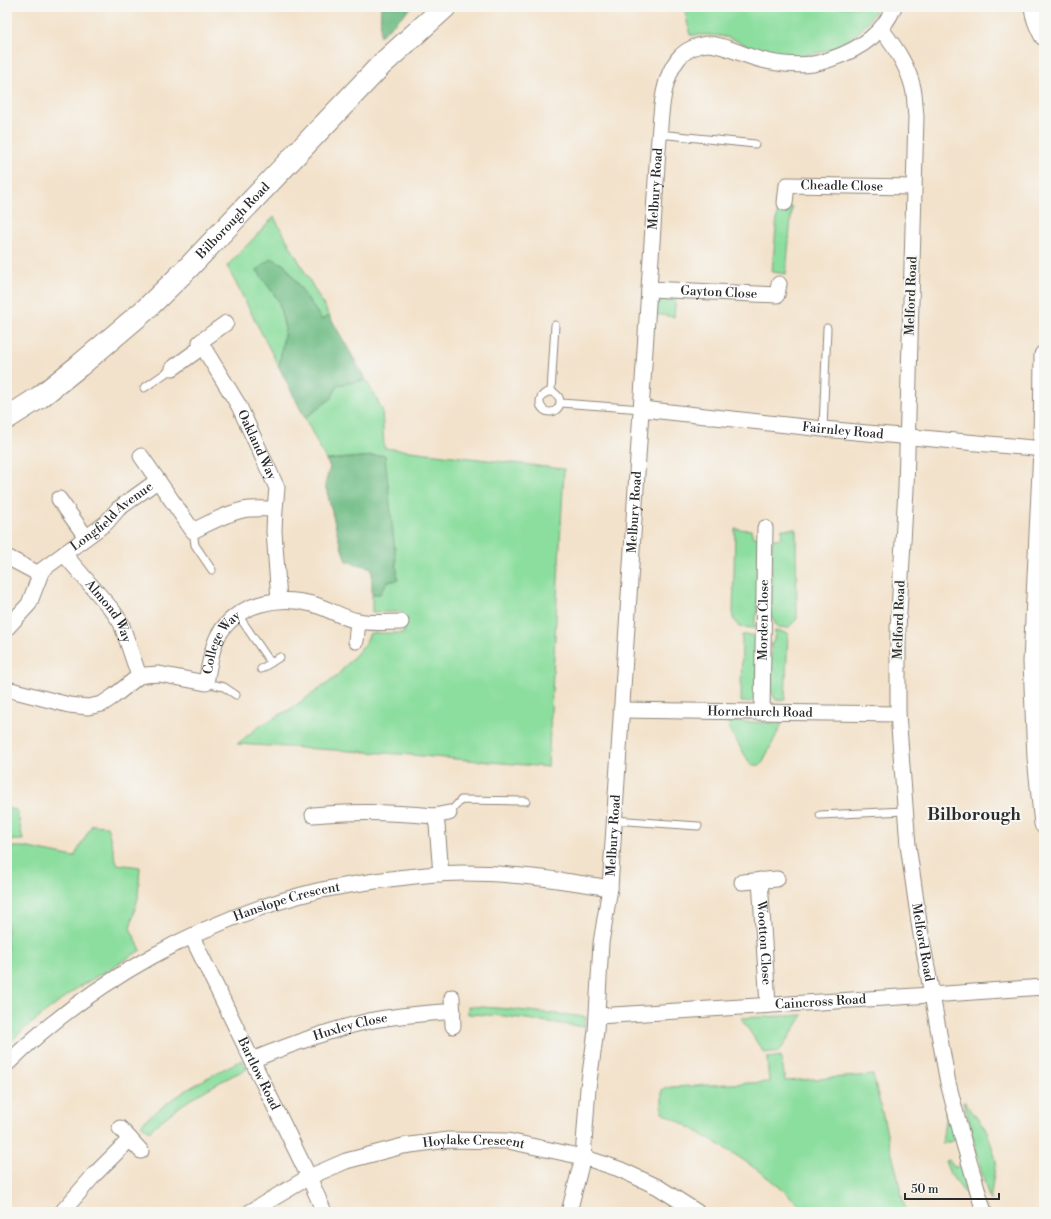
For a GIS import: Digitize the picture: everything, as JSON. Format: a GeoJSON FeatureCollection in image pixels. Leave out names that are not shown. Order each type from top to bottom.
{"type":"FeatureCollection","features":[{"type":"Feature","properties":{"kind":"main road","name":"Bilborough Road"},"geometry":{"type":"LineString","coordinates":[[7,418],[40,397],[145,310],[187,269],[382,64],[445,7]]}},
{"type":"Feature","properties":{"kind":"street","name":"Melbury Road"},"geometry":{"type":"LineString","coordinates":[[569,1212],[583,1156],[588,1088],[598,1016],[601,943],[610,888],[659,134],[664,92],[672,68],[678,58],[690,48],[708,44],[724,47],[761,60],[815,64],[844,55],[860,47],[889,20],[894,7]]}},
{"type":"Feature","properties":{"kind":"street"},"geometry":{"type":"LineString","coordinates":[[1034,7],[1034,14],[1044,36]]}},
{"type":"Feature","properties":{"kind":"street","name":"Melford Road"},"geometry":{"type":"LineString","coordinates":[[881,29],[894,46],[906,68],[914,92],[916,116],[908,436],[898,629],[898,714],[905,811],[915,896],[931,996],[948,1083],[984,1212]]}},
{"type":"Feature","properties":{"kind":"street","name":"Cheadle Close"},"geometry":{"type":"LineString","coordinates":[[785,203],[787,185],[914,187]]}},
{"type":"Feature","properties":{"kind":"street","name":"Gayton Close"},"geometry":{"type":"LineString","coordinates":[[649,289],[777,295],[779,284]]}},
{"type":"Feature","properties":{"kind":"street"},"geometry":{"type":"LineString","coordinates":[[173,368],[202,347],[200,342],[226,323]]}},
{"type":"Feature","properties":{"kind":"street","name":"Oakland Way"},"geometry":{"type":"LineString","coordinates":[[202,347],[239,406],[275,480],[277,488],[274,509],[274,531],[279,600]]}},
{"type":"Feature","properties":{"kind":"street"},"geometry":{"type":"LineString","coordinates":[[1044,355],[1044,449],[1033,662],[1037,758],[1044,824]]}},
{"type":"Feature","properties":{"kind":"street","name":"Fairnley Road"},"geometry":{"type":"LineString","coordinates":[[642,409],[822,429],[1044,449]]}},
{"type":"Feature","properties":{"kind":"street"},"geometry":{"type":"LineString","coordinates":[[141,456],[157,481]]}},
{"type":"Feature","properties":{"kind":"street","name":"Longfield Avenue"},"geometry":{"type":"LineString","coordinates":[[39,574],[48,564],[106,523],[118,510],[157,481],[193,531]]}},
{"type":"Feature","properties":{"kind":"street"},"geometry":{"type":"LineString","coordinates":[[59,499],[86,537]]}},
{"type":"Feature","properties":{"kind":"street"},"geometry":{"type":"LineString","coordinates":[[193,531],[230,514],[243,510],[256,508],[274,509]]}},
{"type":"Feature","properties":{"kind":"street","name":"Morden Close"},"geometry":{"type":"LineString","coordinates":[[762,712],[765,528]]}},
{"type":"Feature","properties":{"kind":"street","name":"Almond Way"},"geometry":{"type":"LineString","coordinates":[[64,554],[113,611],[121,623],[139,676]]}},
{"type":"Feature","properties":{"kind":"street"},"geometry":{"type":"LineString","coordinates":[[7,556],[39,574],[29,604],[7,628]]}},
{"type":"Feature","properties":{"kind":"street","name":"College Way"},"geometry":{"type":"LineString","coordinates":[[139,676],[159,674],[206,683],[217,640],[224,628],[238,616],[256,605],[279,600],[298,601],[313,604],[358,621],[401,622]]}},
{"type":"Feature","properties":{"kind":"street"},"geometry":{"type":"LineString","coordinates":[[356,641],[358,621]]}},
{"type":"Feature","properties":{"kind":"street"},"geometry":{"type":"LineString","coordinates":[[7,689],[69,705],[88,707],[102,704],[139,676]]}},
{"type":"Feature","properties":{"kind":"street","name":"Hornchurch Road"},"geometry":{"type":"LineString","coordinates":[[621,710],[898,714]]}},
{"type":"Feature","properties":{"kind":"street"},"geometry":{"type":"LineString","coordinates":[[313,816],[353,813],[417,814],[434,816],[449,813]]}},
{"type":"Feature","properties":{"kind":"street"},"geometry":{"type":"LineString","coordinates":[[434,816],[437,825],[441,874]]}},
{"type":"Feature","properties":{"kind":"street","name":"Hanslope Crescent"},"geometry":{"type":"LineString","coordinates":[[7,1064],[54,1022],[85,998],[145,960],[192,936],[243,914],[272,904],[317,891],[419,875],[461,873],[549,878],[610,888]]}},
{"type":"Feature","properties":{"kind":"street"},"geometry":{"type":"LineString","coordinates":[[742,882],[777,879]]}},
{"type":"Feature","properties":{"kind":"street","name":"Wootton Close"},"geometry":{"type":"LineString","coordinates":[[760,880],[768,1005]]}},
{"type":"Feature","properties":{"kind":"street","name":"Bartlow Road"},"geometry":{"type":"LineString","coordinates":[[192,936],[309,1177],[324,1212]]}},
{"type":"Feature","properties":{"kind":"street","name":"Caincross Road"},"geometry":{"type":"LineString","coordinates":[[598,1016],[931,996],[1044,987]]}},
{"type":"Feature","properties":{"kind":"street","name":"Huxley Close"},"geometry":{"type":"LineString","coordinates":[[252,1060],[326,1033],[365,1022],[453,1004],[453,1026]]}},
{"type":"Feature","properties":{"kind":"street"},"geometry":{"type":"LineString","coordinates":[[120,1128],[141,1151]]}},
{"type":"Feature","properties":{"kind":"street"},"geometry":{"type":"LineString","coordinates":[[62,1212],[94,1174],[130,1139]]}},
{"type":"Feature","properties":{"kind":"street","name":"Hoylake Crescent"},"geometry":{"type":"LineString","coordinates":[[250,1212],[309,1177],[346,1161],[403,1146],[448,1140],[508,1141],[583,1156],[619,1169],[658,1187],[697,1212]]}},
{"type":"Feature","properties":{"kind":"lane"},"geometry":{"type":"LineString","coordinates":[[659,134],[755,144]]}},
{"type":"Feature","properties":{"kind":"lane"},"geometry":{"type":"LineString","coordinates":[[551,392],[555,325]]}},
{"type":"Feature","properties":{"kind":"lane"},"geometry":{"type":"LineString","coordinates":[[822,429],[827,328]]}},
{"type":"Feature","properties":{"kind":"lane"},"geometry":{"type":"LineString","coordinates":[[144,388],[173,368]]}},
{"type":"Feature","properties":{"kind":"lane"},"geometry":{"type":"LineString","coordinates":[[546,392],[551,392],[556,394],[561,403],[558,409],[554,412],[548,413],[543,411],[539,401],[546,392]]}},
{"type":"Feature","properties":{"kind":"lane"},"geometry":{"type":"LineString","coordinates":[[561,403],[642,409]]}},
{"type":"Feature","properties":{"kind":"lane"},"geometry":{"type":"LineString","coordinates":[[193,531],[196,545],[212,570]]}},
{"type":"Feature","properties":{"kind":"lane"},"geometry":{"type":"LineString","coordinates":[[238,616],[271,663]]}},
{"type":"Feature","properties":{"kind":"lane"},"geometry":{"type":"LineString","coordinates":[[261,669],[280,657]]}},
{"type":"Feature","properties":{"kind":"lane"},"geometry":{"type":"LineString","coordinates":[[206,683],[224,687],[236,695]]}},
{"type":"Feature","properties":{"kind":"lane"},"geometry":{"type":"LineString","coordinates":[[449,813],[461,800],[526,801]]}},
{"type":"Feature","properties":{"kind":"lane"},"geometry":{"type":"LineString","coordinates":[[820,815],[905,811]]}},
{"type":"Feature","properties":{"kind":"lane"},"geometry":{"type":"LineString","coordinates":[[614,820],[698,826]]}},
{"type":"Feature","properties":{"kind":"green space"},"geometry":{"type":"Polygon","coordinates":[[[381,7],[412,7],[380,36],[381,7]]]}},
{"type":"Feature","properties":{"kind":"green space"},"geometry":{"type":"Polygon","coordinates":[[[684,7],[877,7],[862,29],[846,42],[819,53],[798,56],[776,54],[751,47],[722,36],[690,35],[684,7]]]}},
{"type":"Feature","properties":{"kind":"green space"},"geometry":{"type":"Polygon","coordinates":[[[778,206],[792,207],[786,274],[772,272],[778,206]]]}},
{"type":"Feature","properties":{"kind":"green space"},"geometry":{"type":"Polygon","coordinates":[[[274,217],[329,315],[322,320],[285,265],[257,270],[278,300],[285,329],[279,367],[227,266],[274,217]]]}},
{"type":"Feature","properties":{"kind":"green space"},"geometry":{"type":"Polygon","coordinates":[[[271,258],[285,265],[322,320],[329,315],[366,380],[338,385],[331,399],[305,418],[279,367],[285,329],[278,300],[257,270],[271,258]]]}},
{"type":"Feature","properties":{"kind":"green space"},"geometry":{"type":"Polygon","coordinates":[[[676,296],[674,317],[654,314],[656,305],[660,299],[676,296]]]}},
{"type":"Feature","properties":{"kind":"green space"},"geometry":{"type":"Polygon","coordinates":[[[366,380],[382,409],[384,448],[564,469],[548,767],[399,754],[237,744],[261,725],[289,710],[335,678],[365,644],[370,633],[404,633],[402,612],[372,612],[372,594],[380,594],[387,582],[398,580],[384,455],[326,460],[305,418],[330,399],[338,385],[366,380]]]}},
{"type":"Feature","properties":{"kind":"green space"},"geometry":{"type":"Polygon","coordinates":[[[385,455],[398,580],[387,582],[380,594],[372,594],[372,568],[346,561],[339,540],[325,484],[330,467],[326,460],[385,455]]]}},
{"type":"Feature","properties":{"kind":"green space"},"geometry":{"type":"Polygon","coordinates":[[[735,529],[751,530],[753,537],[759,538],[757,615],[755,619],[755,628],[739,627],[733,618],[735,529]]]}},
{"type":"Feature","properties":{"kind":"green space"},"geometry":{"type":"Polygon","coordinates":[[[782,529],[796,529],[797,619],[788,628],[777,627],[770,614],[772,543],[774,539],[781,538],[782,529]]]}},
{"type":"Feature","properties":{"kind":"green space"},"geometry":{"type":"Polygon","coordinates":[[[775,631],[788,633],[785,700],[776,700],[771,692],[771,645],[774,640],[775,631]]]}},
{"type":"Feature","properties":{"kind":"green space"},"geometry":{"type":"Polygon","coordinates":[[[742,635],[753,635],[758,643],[756,694],[752,701],[748,702],[741,702],[742,635]]]}},
{"type":"Feature","properties":{"kind":"green space"},"geometry":{"type":"Polygon","coordinates":[[[728,721],[782,723],[761,765],[751,765],[729,729],[728,721]]]}},
{"type":"Feature","properties":{"kind":"green space"},"geometry":{"type":"Polygon","coordinates":[[[7,808],[17,810],[23,840],[7,840],[7,808]]]}},
{"type":"Feature","properties":{"kind":"green space"},"geometry":{"type":"Polygon","coordinates":[[[92,825],[107,826],[117,864],[140,867],[138,898],[130,928],[141,950],[76,989],[23,1030],[7,1045],[7,847],[24,847],[74,857],[92,825]]]}},
{"type":"Feature","properties":{"kind":"green space"},"geometry":{"type":"Polygon","coordinates":[[[468,1006],[586,1017],[585,1027],[504,1016],[468,1014],[468,1006]]]}},
{"type":"Feature","properties":{"kind":"green space"},"geometry":{"type":"Polygon","coordinates":[[[803,1015],[780,1051],[764,1053],[741,1018],[803,1015]]]}},
{"type":"Feature","properties":{"kind":"green space"},"geometry":{"type":"Polygon","coordinates":[[[781,1056],[785,1081],[873,1075],[906,1212],[806,1212],[773,1182],[738,1156],[662,1112],[662,1090],[671,1087],[769,1082],[767,1058],[781,1056]]]}},
{"type":"Feature","properties":{"kind":"green space"},"geometry":{"type":"Polygon","coordinates":[[[242,1060],[247,1069],[195,1096],[149,1131],[141,1124],[190,1088],[215,1073],[242,1060]]]}},
{"type":"Feature","properties":{"kind":"green space"},"geometry":{"type":"Polygon","coordinates":[[[964,1101],[987,1131],[996,1160],[990,1201],[983,1178],[964,1101]]]}},
{"type":"Feature","properties":{"kind":"green space"},"geometry":{"type":"Polygon","coordinates":[[[946,1111],[949,1111],[955,1140],[942,1144],[946,1111]]]}},
{"type":"Feature","properties":{"kind":"green space"},"geometry":{"type":"Polygon","coordinates":[[[949,1160],[954,1167],[963,1166],[971,1197],[969,1198],[950,1174],[945,1161],[949,1160]]]}},
{"type":"Feature","properties":{"kind":"district","name":"Bilborough"},"geometry":{"type":"Point","coordinates":[974,815]}}]}
